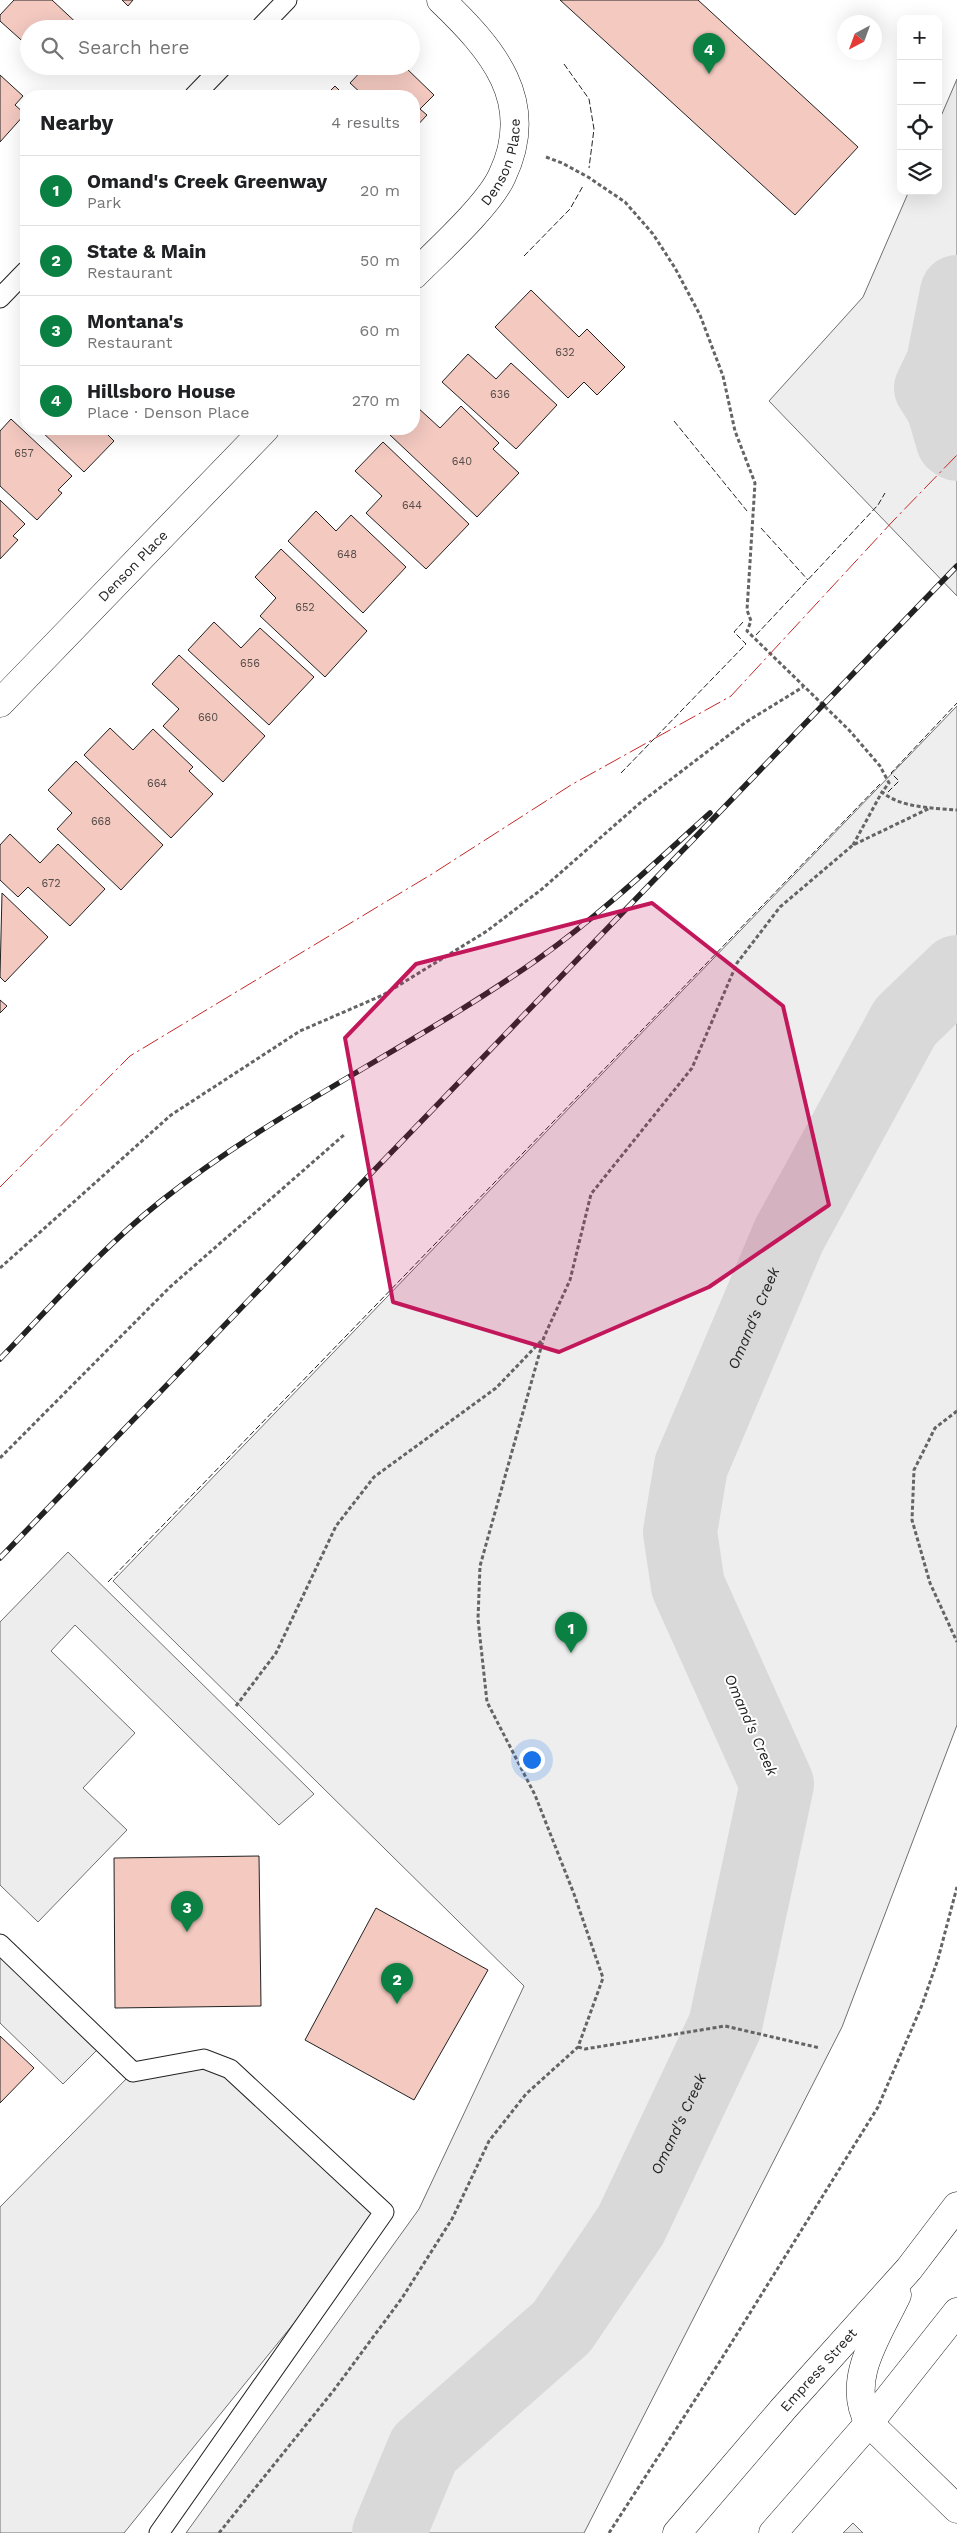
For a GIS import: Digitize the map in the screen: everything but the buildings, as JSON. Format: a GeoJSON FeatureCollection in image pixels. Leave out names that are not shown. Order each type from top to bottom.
{"type":"FeatureCollection","features":[{"type":"Feature","properties":{"kind":"main road","name":"Denson Place"},"geometry":{"type":"LineString","coordinates":[[420,269],[487,197],[502,177],[511,151],[514,120],[511,95],[501,69],[488,48],[441,0]]}},
{"type":"Feature","properties":{"kind":"main road","name":"Denson Place"},"geometry":{"type":"LineString","coordinates":[[0,703],[259,435]]}},
{"type":"Feature","properties":{"kind":"main road","name":"Empress Street"},"geometry":{"type":"LineString","coordinates":[[677,2533],[784,2408],[909,2269],[957,2206]]}},
{"type":"Feature","properties":{"kind":"main road"},"geometry":{"type":"LineString","coordinates":[[909,2269],[863,2369],[860,2394],[862,2409],[869,2423],[957,2509]]}},
{"type":"Feature","properties":{"kind":"main road"},"geometry":{"type":"LineString","coordinates":[[774,2533],[869,2423],[957,2312]]}},
{"type":"Feature","properties":{"kind":"lane"},"geometry":{"type":"LineString","coordinates":[[268,20],[287,0]]}},
{"type":"Feature","properties":{"kind":"lane"},"geometry":{"type":"LineString","coordinates":[[200,90],[214,75]]}},
{"type":"Feature","properties":{"kind":"lane"},"geometry":{"type":"LineString","coordinates":[[0,298],[20,277]]}},
{"type":"Feature","properties":{"kind":"lane"},"geometry":{"type":"LineString","coordinates":[[0,1944],[133,2072],[204,2059],[230,2068],[384,2212],[159,2533]]}},
{"type":"Feature","properties":{"kind":"path"},"geometry":{"type":"LineString","coordinates":[[511,151],[543,156],[562,163],[625,202],[653,234],[675,268],[700,315],[723,376],[735,432],[755,483],[746,610],[751,621],[747,631],[849,730],[880,766],[889,783],[852,846]]}},
{"type":"Feature","properties":{"kind":"path"},"geometry":{"type":"LineString","coordinates":[[0,1268],[171,1115],[300,1031],[383,995],[488,931],[542,889],[648,797],[746,722],[803,687]]}},
{"type":"Feature","properties":{"kind":"path"},"geometry":{"type":"LineString","coordinates":[[882,792],[890,799],[930,808],[957,810]]}},
{"type":"Feature","properties":{"kind":"path"},"geometry":{"type":"LineString","coordinates":[[219,2533],[334,2390],[402,2298],[452,2219],[489,2141],[526,2094],[578,2047],[603,1978],[574,1894],[535,1795],[487,1702],[478,1619],[480,1566],[544,1338],[570,1280],[591,1194],[692,1068],[737,963],[780,907],[852,846],[930,808]]}},
{"type":"Feature","properties":{"kind":"path"},"geometry":{"type":"LineString","coordinates":[[0,1458],[170,1287],[345,1134]]}},
{"type":"Feature","properties":{"kind":"path"},"geometry":{"type":"LineString","coordinates":[[236,1706],[276,1653],[336,1526],[374,1477],[496,1388],[544,1338]]}},
{"type":"Feature","properties":{"kind":"path"},"geometry":{"type":"LineString","coordinates":[[957,1411],[935,1428],[914,1470],[912,1520],[930,1583],[957,1642]]}},
{"type":"Feature","properties":{"kind":"path"},"geometry":{"type":"LineString","coordinates":[[609,2533],[722,2358],[878,2107],[922,2005],[938,1959],[957,1887]]}},
{"type":"Feature","properties":{"kind":"path"},"geometry":{"type":"LineString","coordinates":[[578,2047],[585,2049],[725,2026],[820,2048]]}},
{"type":"Feature","properties":{"kind":"highlighted area"},"geometry":{"type":"Polygon","coordinates":[[[652,903],[783,1006],[829,1205],[709,1287],[559,1352],[393,1302],[345,1038],[416,964],[652,903]]]}},
{"type":"Feature","properties":{"kind":"shaded area"},"geometry":{"type":"Polygon","coordinates":[[[957,79],[957,596],[769,401],[863,297],[907,195],[942,195],[942,114],[957,79]]]}},
{"type":"Feature","properties":{"kind":"shaded area"},"geometry":{"type":"Polygon","coordinates":[[[957,706],[957,1725],[842,2027],[584,2533],[186,2533],[419,2209],[524,1986],[113,1581],[957,706]]]}},
{"type":"Feature","properties":{"kind":"shaded area"},"geometry":{"type":"Polygon","coordinates":[[[68,1552],[314,1794],[279,1825],[75,1625],[51,1651],[135,1733],[83,1788],[127,1830],[38,1922],[0,1885],[0,1622],[68,1552]]]}},
{"type":"Feature","properties":{"kind":"shaded area"},"geometry":{"type":"Polygon","coordinates":[[[0,1944],[103,2044],[63,2084],[0,2023],[0,1944]]]}},
{"type":"Feature","properties":{"kind":"shaded area"},"geometry":{"type":"Polygon","coordinates":[[[204,2059],[230,2069],[384,2212],[124,2533],[0,2533],[0,2207],[133,2072],[204,2059]]]}},
{"type":"Feature","properties":{"kind":"shaded area"},"geometry":{"type":"Polygon","coordinates":[[[853,2523],[863,2533],[843,2533],[853,2523]]]}},
{"type":"Feature","properties":{"kind":"waterway","name":"Omand's Creek"},"geometry":{"type":"LineString","coordinates":[[957,292],[943,363],[931,388],[943,407],[953,441],[957,444]]}},
{"type":"Feature","properties":{"kind":"waterway","name":"Omand's Creek"},"geometry":{"type":"LineString","coordinates":[[389,2533],[424,2449],[562,2327],[631,2225],[725,2026],[777,1784],[688,1586],[680,1532],[691,1466],[789,1235],[905,1022],[957,972]]}},
{"type":"Feature","properties":{"kind":"railway"},"geometry":{"type":"LineString","coordinates":[[0,1558],[957,566]]}},
{"type":"Feature","properties":{"kind":"railway"},"geometry":{"type":"LineString","coordinates":[[0,1359],[98,1257],[161,1201],[206,1167],[253,1136],[444,1020],[538,959],[605,907],[710,813]]}},
{"type":"Feature","properties":{"kind":"fence"},"geometry":{"type":"LineString","coordinates":[[564,64],[589,99],[594,129],[589,168]]}},
{"type":"Feature","properties":{"kind":"fence"},"geometry":{"type":"LineString","coordinates":[[524,256],[570,209],[583,186]]}},
{"type":"Feature","properties":{"kind":"fence"},"geometry":{"type":"LineString","coordinates":[[674,421],[747,511]]}},
{"type":"Feature","properties":{"kind":"fence"},"geometry":{"type":"LineString","coordinates":[[756,635],[878,505],[885,493]]}},
{"type":"Feature","properties":{"kind":"fence"},"geometry":{"type":"LineString","coordinates":[[761,528],[808,580]]}},
{"type":"Feature","properties":{"kind":"fence"},"geometry":{"type":"LineString","coordinates":[[621,773],[746,644],[734,632],[743,622]]}},
{"type":"Feature","properties":{"kind":"fence"},"geometry":{"type":"LineString","coordinates":[[888,792],[899,781],[891,773],[957,703]]}},
{"type":"Feature","properties":{"kind":"fence"},"geometry":{"type":"LineString","coordinates":[[108,1582],[880,784]]}},
{"type":"Feature","properties":{"kind":"power"},"geometry":{"type":"LineString","coordinates":[[0,1187],[130,1056],[432,874],[571,785],[731,696],[893,521],[957,455]]}},
{"type":"Feature","properties":{"kind":"place","name":"Hillsboro House"},"geometry":{"type":"Point","coordinates":[709,74]}},
{"type":"Feature","properties":{"kind":"place","name":"Omand's Creek Greenway"},"geometry":{"type":"Point","coordinates":[571,1653]}},
{"type":"Feature","properties":{"kind":"place","name":"Montana's"},"geometry":{"type":"Point","coordinates":[187,1932]}},
{"type":"Feature","properties":{"kind":"place","name":"State & Main"},"geometry":{"type":"Point","coordinates":[397,2004]}}]}
